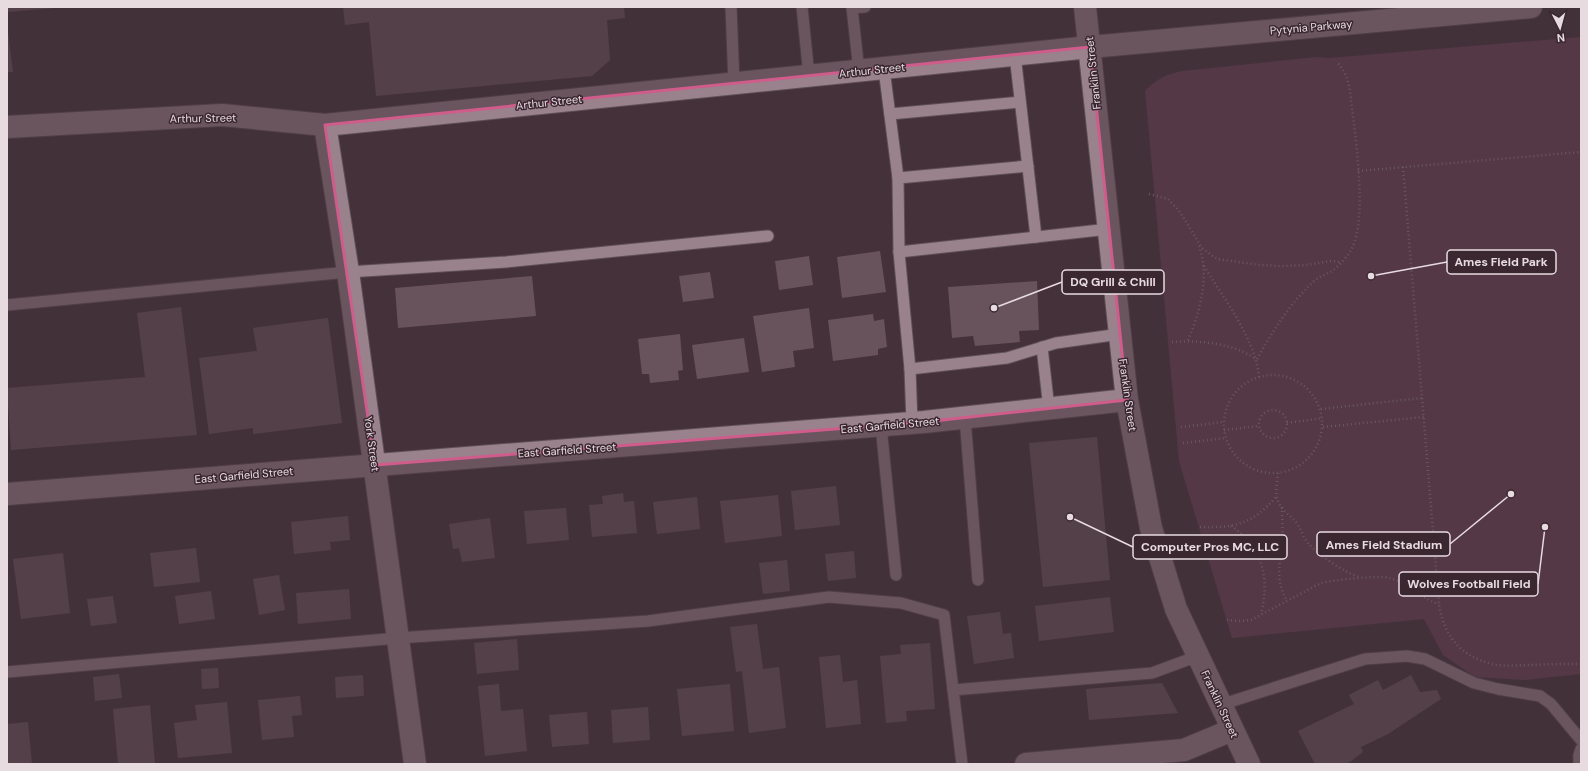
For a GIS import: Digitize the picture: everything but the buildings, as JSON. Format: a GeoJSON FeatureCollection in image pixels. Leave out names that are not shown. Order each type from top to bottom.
{"type":"FeatureCollection","features":[{"type":"Feature","properties":{"kind":"street","name":"Franklin Street"},"geometry":{"type":"LineString","coordinates":[[1085,7],[1127,400],[1151,528],[1176,609],[1249,764]]}},
{"type":"Feature","properties":{"kind":"street","name":"Pytynia Parkway"},"geometry":{"type":"LineString","coordinates":[[1090,47],[1367,18],[1531,7]]}},
{"type":"Feature","properties":{"kind":"street","name":"Arthur Street"},"geometry":{"type":"LineString","coordinates":[[7,127],[222,115],[325,125],[734,82],[884,69],[1090,47]]}},
{"type":"Feature","properties":{"kind":"street","name":"York Street"},"geometry":{"type":"LineString","coordinates":[[325,125],[348,272],[415,764]]}},
{"type":"Feature","properties":{"kind":"street","name":"East Garfield Street"},"geometry":{"type":"LineString","coordinates":[[7,494],[882,426],[1127,400]]}},
{"type":"Feature","properties":{"kind":"street"},"geometry":{"type":"LineString","coordinates":[[1026,764],[1090,761],[1184,750],[1232,730]]}},
{"type":"Feature","properties":{"kind":"lane"},"geometry":{"type":"LineString","coordinates":[[731,7],[734,82]]}},
{"type":"Feature","properties":{"kind":"lane"},"geometry":{"type":"LineString","coordinates":[[802,7],[809,76]]}},
{"type":"Feature","properties":{"kind":"lane"},"geometry":{"type":"LineString","coordinates":[[859,71],[852,8],[865,7]]}},
{"type":"Feature","properties":{"kind":"lane"},"geometry":{"type":"LineString","coordinates":[[1015,55],[1036,237]]}},
{"type":"Feature","properties":{"kind":"lane"},"geometry":{"type":"LineString","coordinates":[[884,69],[898,178],[899,252],[910,369],[912,423]]}},
{"type":"Feature","properties":{"kind":"lane"},"geometry":{"type":"LineString","coordinates":[[890,114],[1020,102]]}},
{"type":"Feature","properties":{"kind":"lane"},"geometry":{"type":"LineString","coordinates":[[898,178],[1028,166]]}},
{"type":"Feature","properties":{"kind":"lane"},"geometry":{"type":"LineString","coordinates":[[899,252],[1109,229]]}},
{"type":"Feature","properties":{"kind":"lane"},"geometry":{"type":"LineString","coordinates":[[7,305],[348,272],[506,262],[768,236]]}},
{"type":"Feature","properties":{"kind":"lane"},"geometry":{"type":"LineString","coordinates":[[910,369],[1007,358],[1056,343],[1120,334]]}},
{"type":"Feature","properties":{"kind":"lane"},"geometry":{"type":"LineString","coordinates":[[1042,347],[1049,409]]}},
{"type":"Feature","properties":{"kind":"lane"},"geometry":{"type":"LineString","coordinates":[[965,418],[978,580]]}},
{"type":"Feature","properties":{"kind":"lane"},"geometry":{"type":"LineString","coordinates":[[882,426],[896,575]]}},
{"type":"Feature","properties":{"kind":"lane"},"geometry":{"type":"LineString","coordinates":[[7,672],[398,638],[648,621],[829,597],[901,603],[944,615],[962,764]]}},
{"type":"Feature","properties":{"kind":"lane"},"geometry":{"type":"LineString","coordinates":[[953,690],[1152,673],[1198,656]]}},
{"type":"Feature","properties":{"kind":"lane"},"geometry":{"type":"LineString","coordinates":[[1220,705],[1365,659],[1407,656],[1425,659],[1474,684],[1540,696],[1551,704],[1581,740]]}},
{"type":"Feature","properties":{"kind":"lane"},"geometry":{"type":"LineString","coordinates":[[1579,764],[1578,755],[1581,749]]}},
{"type":"Feature","properties":{"kind":"path"},"geometry":{"type":"LineString","coordinates":[[1256,359],[1272,331],[1308,287],[1318,278],[1333,270],[1351,250],[1356,235],[1359,200],[1358,171],[1349,85],[1344,69],[1337,62]]}},
{"type":"Feature","properties":{"kind":"path"},"geometry":{"type":"LineString","coordinates":[[1358,171],[1581,152]]}},
{"type":"Feature","properties":{"kind":"path"},"geometry":{"type":"LineString","coordinates":[[1403,167],[1440,604],[1444,624],[1448,634],[1460,648],[1475,658],[1494,664],[1581,664]]}},
{"type":"Feature","properties":{"kind":"path"},"geometry":{"type":"LineString","coordinates":[[1149,194],[1168,199],[1180,212],[1197,241],[1202,254],[1204,266],[1199,306],[1188,340]]}},
{"type":"Feature","properties":{"kind":"path"},"geometry":{"type":"LineString","coordinates":[[1197,241],[1209,254],[1217,259],[1282,266],[1306,265],[1331,261],[1341,262]]}},
{"type":"Feature","properties":{"kind":"path"},"geometry":{"type":"LineString","coordinates":[[1204,266],[1239,323],[1256,359],[1259,376]]}},
{"type":"Feature","properties":{"kind":"path"},"geometry":{"type":"LineString","coordinates":[[1172,342],[1188,340],[1224,345],[1249,354],[1256,359]]}},
{"type":"Feature","properties":{"kind":"path"},"geometry":{"type":"LineString","coordinates":[[1259,376],[1286,376],[1304,385],[1317,400],[1321,409],[1323,427],[1321,439],[1312,455],[1298,467],[1278,473],[1258,471],[1242,462],[1230,448],[1226,438],[1224,422],[1226,411],[1234,395],[1247,382],[1259,376]]}},
{"type":"Feature","properties":{"kind":"path"},"geometry":{"type":"LineString","coordinates":[[1321,409],[1422,398]]}},
{"type":"Feature","properties":{"kind":"path"},"geometry":{"type":"LineString","coordinates":[[1272,410],[1282,413],[1287,423],[1284,433],[1280,437],[1274,438],[1269,438],[1264,435],[1259,426],[1259,420],[1262,416],[1266,412],[1272,410]]}},
{"type":"Feature","properties":{"kind":"path"},"geometry":{"type":"LineString","coordinates":[[1323,427],[1424,417]]}},
{"type":"Feature","properties":{"kind":"path"},"geometry":{"type":"LineString","coordinates":[[1287,423],[1323,418]]}},
{"type":"Feature","properties":{"kind":"path"},"geometry":{"type":"LineString","coordinates":[[1181,427],[1224,422]]}},
{"type":"Feature","properties":{"kind":"path"},"geometry":{"type":"LineString","coordinates":[[1224,430],[1259,426]]}},
{"type":"Feature","properties":{"kind":"path"},"geometry":{"type":"LineString","coordinates":[[1183,444],[1226,438]]}},
{"type":"Feature","properties":{"kind":"path"},"geometry":{"type":"LineString","coordinates":[[1278,473],[1278,501],[1296,522],[1301,533],[1309,544],[1338,567],[1361,578]]}},
{"type":"Feature","properties":{"kind":"path"},"geometry":{"type":"LineString","coordinates":[[1200,527],[1231,526],[1251,520],[1266,508],[1277,495]]}},
{"type":"Feature","properties":{"kind":"path"},"geometry":{"type":"LineString","coordinates":[[1282,507],[1282,540],[1278,572],[1282,593],[1287,601]]}},
{"type":"Feature","properties":{"kind":"path"},"geometry":{"type":"LineString","coordinates":[[1231,526],[1241,533],[1248,541],[1261,563],[1264,574],[1265,595],[1261,614]]}},
{"type":"Feature","properties":{"kind":"path"},"geometry":{"type":"LineString","coordinates":[[1227,620],[1251,620],[1321,584],[1330,581],[1361,578],[1390,578],[1432,602],[1440,604]]}},
{"type":"Feature","properties":{"kind":"highlighted area"},"geometry":{"type":"Polygon","coordinates":[[[1090,47],[1127,400],[924,422],[375,465],[325,125],[1090,47]]]}},
{"type":"Feature","properties":{"kind":"shaded area"},"geometry":{"type":"Polygon","coordinates":[[[1581,37],[1581,674],[1523,680],[1475,677],[1443,655],[1424,619],[1232,638],[1179,461],[1145,91],[1153,83],[1162,78],[1182,71],[1317,57],[1329,58],[1581,37]]]}},
{"type":"Feature","properties":{"kind":"place","name":"Ames Field Park"},"geometry":{"type":"Point","coordinates":[1371,276]}},
{"type":"Feature","properties":{"kind":"place","name":"DQ Grill & Chill"},"geometry":{"type":"Point","coordinates":[994,308]}},
{"type":"Feature","properties":{"kind":"place","name":"Ames Field Stadium"},"geometry":{"type":"Point","coordinates":[1511,494]}},
{"type":"Feature","properties":{"kind":"place","name":"Computer Pros MC, LLC"},"geometry":{"type":"Point","coordinates":[1070,517]}},
{"type":"Feature","properties":{"kind":"place","name":"Wolves Football Field"},"geometry":{"type":"Point","coordinates":[1545,527]}}]}
